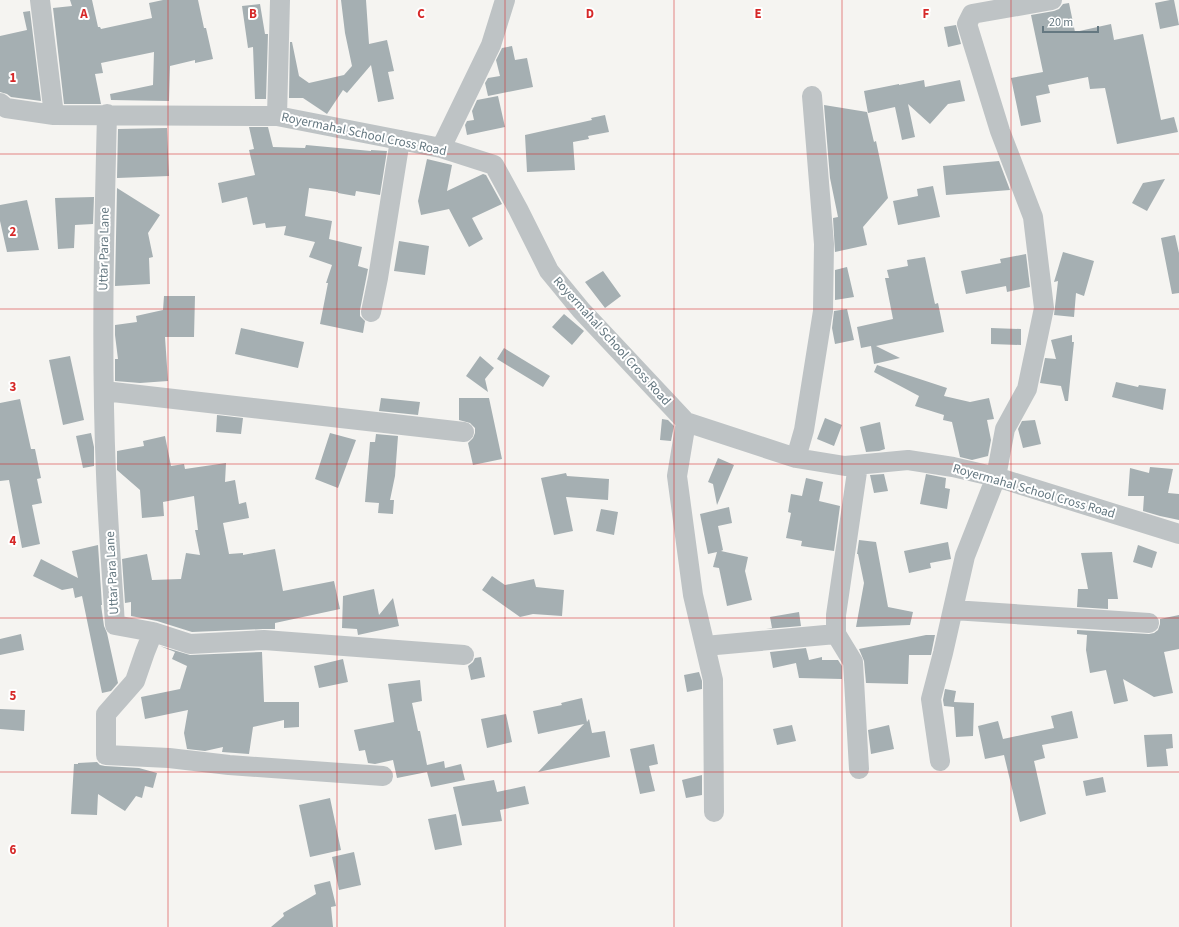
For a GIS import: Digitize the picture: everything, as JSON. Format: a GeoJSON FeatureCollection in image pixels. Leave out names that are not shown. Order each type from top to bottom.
{"type":"FeatureCollection","features":[{"type":"Feature","properties":{"kind":"street"},"geometry":{"type":"LineString","coordinates":[[40,0],[54,115]]}},
{"type":"Feature","properties":{"kind":"street"},"geometry":{"type":"LineString","coordinates":[[278,116],[280,0]]}},
{"type":"Feature","properties":{"kind":"street"},"geometry":{"type":"LineString","coordinates":[[441,148],[491,45],[505,0]]}},
{"type":"Feature","properties":{"kind":"street"},"geometry":{"type":"LineString","coordinates":[[940,761],[931,699],[965,556],[996,477],[1005,429],[1027,389],[1044,308],[1033,217],[1000,131],[967,24],[972,14],[1017,3],[1052,0]]}},
{"type":"Feature","properties":{"kind":"street"},"geometry":{"type":"LineString","coordinates":[[796,458],[804,430],[823,311],[824,244],[812,96]]}},
{"type":"Feature","properties":{"kind":"street","name":"Royermahal School Cross Road"},"geometry":{"type":"LineString","coordinates":[[2,109],[54,115],[107,114],[278,116],[441,148],[494,165],[550,271],[581,310],[686,422],[796,458],[845,466],[908,460],[953,467],[996,477],[1179,534]]}},
{"type":"Feature","properties":{"kind":"street","name":"Uttar Para Lane"},"geometry":{"type":"LineString","coordinates":[[107,114],[103,253],[104,391],[106,474],[115,625],[153,632]]}},
{"type":"Feature","properties":{"kind":"street"},"geometry":{"type":"LineString","coordinates":[[371,312],[378,278],[400,140]]}},
{"type":"Feature","properties":{"kind":"street"},"geometry":{"type":"LineString","coordinates":[[104,391],[464,432]]}},
{"type":"Feature","properties":{"kind":"street"},"geometry":{"type":"LineString","coordinates":[[686,422],[677,476],[693,595],[713,680],[714,812]]}},
{"type":"Feature","properties":{"kind":"street"},"geometry":{"type":"LineString","coordinates":[[858,465],[836,615],[836,634],[853,662],[859,769]]}},
{"type":"Feature","properties":{"kind":"street"},"geometry":{"type":"LineString","coordinates":[[953,610],[1149,623]]}},
{"type":"Feature","properties":{"kind":"street"},"geometry":{"type":"LineString","coordinates":[[383,776],[229,765],[169,758],[106,755],[106,714],[135,681],[144,652],[153,632],[190,644],[264,640],[464,655]]}},
{"type":"Feature","properties":{"kind":"street"},"geometry":{"type":"LineString","coordinates":[[705,646],[836,634]]}},
{"type":"Feature","properties":{"kind":"building"},"geometry":{"type":"Polygon","coordinates":[[[70,0],[92,0],[98,27],[101,29],[152,18],[149,3],[163,0],[198,0],[213,59],[195,63],[195,60],[170,66],[169,101],[111,100],[110,94],[153,85],[154,52],[101,63],[103,73],[95,74],[101,104],[64,104],[53,8],[72,6],[70,0]]]}},
{"type":"Feature","properties":{"kind":"building"},"geometry":{"type":"Polygon","coordinates":[[[341,0],[366,0],[369,44],[387,40],[394,71],[388,72],[394,99],[378,102],[371,65],[347,93],[343,90],[327,114],[303,98],[289,98],[290,42],[292,42],[299,76],[309,83],[344,75],[352,66],[345,33],[341,0]]]}},
{"type":"Feature","properties":{"kind":"building"},"geometry":{"type":"Polygon","coordinates":[[[1174,0],[1179,25],[1160,29],[1155,3],[1174,0]]]}},
{"type":"Feature","properties":{"kind":"building"},"geometry":{"type":"Polygon","coordinates":[[[1069,3],[1075,32],[1111,24],[1114,40],[1143,34],[1161,120],[1174,117],[1178,132],[1117,144],[1105,88],[1090,89],[1088,77],[1048,85],[1050,93],[1036,96],[1041,122],[1021,126],[1011,78],[1043,72],[1031,15],[1054,11],[1059,9],[1063,4],[1069,3]]]}},
{"type":"Feature","properties":{"kind":"building"},"geometry":{"type":"Polygon","coordinates":[[[260,4],[265,34],[268,34],[266,99],[255,99],[253,47],[248,48],[242,6],[260,4]]]}},
{"type":"Feature","properties":{"kind":"building"},"geometry":{"type":"Polygon","coordinates":[[[30,11],[41,101],[11,97],[0,92],[0,36],[27,30],[23,12],[30,11]]]}},
{"type":"Feature","properties":{"kind":"building"},"geometry":{"type":"Polygon","coordinates":[[[956,25],[961,44],[948,47],[944,27],[956,25]]]}},
{"type":"Feature","properties":{"kind":"building"},"geometry":{"type":"Polygon","coordinates":[[[512,46],[515,60],[527,58],[533,87],[488,96],[485,83],[488,78],[500,76],[496,60],[502,48],[512,46]]]}},
{"type":"Feature","properties":{"kind":"building"},"geometry":{"type":"Polygon","coordinates":[[[924,80],[925,87],[960,80],[965,101],[948,104],[930,124],[908,104],[915,137],[902,140],[895,107],[868,113],[864,91],[924,80]]]}},
{"type":"Feature","properties":{"kind":"building"},"geometry":{"type":"Polygon","coordinates":[[[498,96],[505,127],[467,135],[465,125],[467,121],[474,120],[472,111],[477,100],[498,96]]]}},
{"type":"Feature","properties":{"kind":"building"},"geometry":{"type":"Polygon","coordinates":[[[824,105],[867,112],[874,142],[876,141],[888,198],[863,227],[867,245],[835,252],[833,218],[838,217],[830,178],[824,105]]]}},
{"type":"Feature","properties":{"kind":"building"},"geometry":{"type":"Polygon","coordinates":[[[605,115],[609,132],[588,136],[589,139],[573,142],[575,170],[527,172],[525,135],[592,120],[591,118],[605,115]]]}},
{"type":"Feature","properties":{"kind":"building"},"geometry":{"type":"Polygon","coordinates":[[[249,127],[268,127],[273,147],[305,148],[306,145],[387,151],[380,195],[356,191],[355,196],[309,188],[305,216],[332,221],[329,239],[362,247],[358,266],[368,269],[360,310],[360,316],[365,321],[363,333],[320,324],[328,283],[326,283],[332,265],[309,257],[315,242],[284,235],[286,226],[266,228],[265,223],[253,225],[247,197],[222,203],[218,183],[255,175],[249,150],[254,149],[249,127]]]}},
{"type":"Feature","properties":{"kind":"building"},"geometry":{"type":"Polygon","coordinates":[[[167,128],[169,176],[117,178],[118,129],[167,128]]]}},
{"type":"Feature","properties":{"kind":"building"},"geometry":{"type":"Polygon","coordinates":[[[427,159],[452,165],[447,191],[483,174],[486,175],[502,204],[472,218],[483,239],[469,247],[449,209],[421,215],[418,201],[427,159]]]}},
{"type":"Feature","properties":{"kind":"building"},"geometry":{"type":"Polygon","coordinates":[[[999,161],[1010,190],[946,195],[943,166],[999,161]]]}},
{"type":"Feature","properties":{"kind":"building"},"geometry":{"type":"Polygon","coordinates":[[[1165,179],[1147,211],[1132,203],[1143,183],[1165,179]]]}},
{"type":"Feature","properties":{"kind":"building"},"geometry":{"type":"Polygon","coordinates":[[[933,186],[940,217],[898,225],[893,201],[918,196],[917,189],[933,186]]]}},
{"type":"Feature","properties":{"kind":"building"},"geometry":{"type":"Polygon","coordinates":[[[117,188],[160,215],[148,233],[153,257],[149,258],[150,284],[115,286],[117,188]]]}},
{"type":"Feature","properties":{"kind":"building"},"geometry":{"type":"Polygon","coordinates":[[[94,197],[93,224],[75,225],[74,248],[58,249],[55,198],[94,197]]]}},
{"type":"Feature","properties":{"kind":"building"},"geometry":{"type":"Polygon","coordinates":[[[27,200],[39,250],[7,252],[0,221],[0,205],[27,200]]]}},
{"type":"Feature","properties":{"kind":"building"},"geometry":{"type":"Polygon","coordinates":[[[1175,235],[1179,253],[1179,293],[1172,294],[1161,238],[1175,235]]]}},
{"type":"Feature","properties":{"kind":"building"},"geometry":{"type":"Polygon","coordinates":[[[399,241],[429,246],[425,275],[394,271],[399,241]]]}},
{"type":"Feature","properties":{"kind":"building"},"geometry":{"type":"Polygon","coordinates":[[[1063,252],[1094,261],[1084,296],[1076,293],[1074,317],[1054,315],[1058,281],[1054,282],[1063,252]]]}},
{"type":"Feature","properties":{"kind":"building"},"geometry":{"type":"Polygon","coordinates":[[[1026,254],[1030,287],[1007,292],[1006,286],[966,294],[961,271],[1001,263],[1000,259],[1026,254]]]}},
{"type":"Feature","properties":{"kind":"building"},"geometry":{"type":"Polygon","coordinates":[[[925,257],[935,304],[938,303],[944,332],[876,346],[900,358],[874,364],[871,346],[861,348],[857,327],[893,319],[885,278],[889,278],[887,270],[908,266],[907,260],[925,257]]]}},
{"type":"Feature","properties":{"kind":"building"},"geometry":{"type":"Polygon","coordinates":[[[847,267],[854,297],[835,300],[835,270],[847,267]]]}},
{"type":"Feature","properties":{"kind":"building"},"geometry":{"type":"Polygon","coordinates":[[[603,271],[621,296],[605,308],[585,282],[603,271]]]}},
{"type":"Feature","properties":{"kind":"building"},"geometry":{"type":"Polygon","coordinates":[[[164,296],[195,296],[194,337],[165,337],[168,381],[140,383],[115,381],[115,359],[118,359],[115,325],[137,322],[136,316],[163,310],[164,296]]]}},
{"type":"Feature","properties":{"kind":"building"},"geometry":{"type":"Polygon","coordinates":[[[847,309],[854,340],[835,344],[832,328],[834,311],[847,309]]]}},
{"type":"Feature","properties":{"kind":"building"},"geometry":{"type":"Polygon","coordinates":[[[564,314],[584,331],[572,345],[552,327],[564,314]]]}},
{"type":"Feature","properties":{"kind":"building"},"geometry":{"type":"Polygon","coordinates":[[[241,328],[304,342],[298,368],[235,354],[241,328]]]}},
{"type":"Feature","properties":{"kind":"building"},"geometry":{"type":"Polygon","coordinates":[[[991,328],[1021,329],[1021,345],[991,344],[991,328]]]}},
{"type":"Feature","properties":{"kind":"building"},"geometry":{"type":"Polygon","coordinates":[[[1072,335],[1072,342],[1074,342],[1068,401],[1065,401],[1061,386],[1040,383],[1045,358],[1056,359],[1051,340],[1072,335]]]}},
{"type":"Feature","properties":{"kind":"building"},"geometry":{"type":"Polygon","coordinates":[[[504,348],[550,376],[543,387],[497,359],[504,348]]]}},
{"type":"Feature","properties":{"kind":"building"},"geometry":{"type":"Polygon","coordinates":[[[70,356],[84,420],[63,425],[49,360],[70,356]]]}},
{"type":"Feature","properties":{"kind":"building"},"geometry":{"type":"Polygon","coordinates":[[[480,356],[494,368],[485,379],[488,392],[466,376],[480,356]]]}},
{"type":"Feature","properties":{"kind":"building"},"geometry":{"type":"Polygon","coordinates":[[[877,365],[947,388],[944,396],[970,402],[989,398],[994,419],[987,420],[991,440],[988,456],[972,460],[960,457],[952,422],[943,420],[944,415],[915,406],[919,396],[874,372],[877,365]]]}},
{"type":"Feature","properties":{"kind":"building"},"geometry":{"type":"Polygon","coordinates":[[[1116,382],[1138,387],[1139,385],[1166,389],[1163,410],[1112,397],[1116,382]]]}},
{"type":"Feature","properties":{"kind":"building"},"geometry":{"type":"Polygon","coordinates":[[[381,398],[420,402],[418,415],[379,411],[381,398]]]}},
{"type":"Feature","properties":{"kind":"building"},"geometry":{"type":"Polygon","coordinates":[[[459,398],[489,398],[502,459],[473,465],[468,443],[473,438],[475,428],[470,423],[459,420],[459,398]]]}},
{"type":"Feature","properties":{"kind":"building"},"geometry":{"type":"Polygon","coordinates":[[[20,399],[31,449],[35,449],[41,478],[37,479],[42,503],[32,505],[40,544],[22,548],[9,480],[0,481],[0,403],[20,399]]]}},
{"type":"Feature","properties":{"kind":"building"},"geometry":{"type":"Polygon","coordinates":[[[217,415],[243,418],[241,434],[216,432],[217,415]]]}},
{"type":"Feature","properties":{"kind":"building"},"geometry":{"type":"Polygon","coordinates":[[[825,418],[842,425],[834,446],[817,439],[825,418]]]}},
{"type":"Feature","properties":{"kind":"building"},"geometry":{"type":"Polygon","coordinates":[[[662,419],[668,420],[674,426],[671,441],[660,440],[662,419]]]}},
{"type":"Feature","properties":{"kind":"building"},"geometry":{"type":"Polygon","coordinates":[[[1035,420],[1041,444],[1023,448],[1018,429],[1022,421],[1035,420]]]}},
{"type":"Feature","properties":{"kind":"building"},"geometry":{"type":"Polygon","coordinates":[[[880,422],[885,449],[866,452],[860,427],[880,422]]]}},
{"type":"Feature","properties":{"kind":"building"},"geometry":{"type":"Polygon","coordinates":[[[91,433],[94,447],[94,466],[83,468],[76,436],[91,433]]]}},
{"type":"Feature","properties":{"kind":"building"},"geometry":{"type":"Polygon","coordinates":[[[330,433],[356,440],[338,488],[315,479],[330,433]]]}},
{"type":"Feature","properties":{"kind":"building"},"geometry":{"type":"Polygon","coordinates":[[[376,434],[398,436],[395,476],[390,500],[394,500],[393,514],[378,513],[379,503],[365,502],[370,442],[375,442],[376,434]]]}},
{"type":"Feature","properties":{"kind":"building"},"geometry":{"type":"Polygon","coordinates":[[[165,436],[171,466],[184,464],[185,469],[226,463],[225,482],[235,480],[239,504],[246,502],[249,518],[223,523],[229,554],[243,553],[243,555],[275,549],[283,591],[334,581],[340,609],[275,623],[275,629],[192,632],[157,621],[131,616],[131,602],[125,603],[122,559],[147,554],[152,580],[181,579],[186,553],[200,555],[195,530],[198,530],[194,496],[163,502],[164,516],[142,518],[140,490],[117,470],[117,451],[144,446],[143,441],[165,436]]]}},
{"type":"Feature","properties":{"kind":"building"},"geometry":{"type":"Polygon","coordinates":[[[718,458],[734,465],[717,505],[713,484],[708,482],[718,458]]]}},
{"type":"Feature","properties":{"kind":"building"},"geometry":{"type":"Polygon","coordinates":[[[1150,467],[1173,469],[1168,493],[1179,494],[1179,520],[1143,511],[1144,496],[1128,496],[1130,468],[1149,473],[1150,467]]]}},
{"type":"Feature","properties":{"kind":"building"},"geometry":{"type":"Polygon","coordinates":[[[566,473],[567,476],[609,479],[608,500],[566,497],[573,531],[554,535],[541,478],[566,473]]]}},
{"type":"Feature","properties":{"kind":"building"},"geometry":{"type":"Polygon","coordinates":[[[884,474],[888,491],[874,493],[870,475],[884,474]]]}},
{"type":"Feature","properties":{"kind":"building"},"geometry":{"type":"Polygon","coordinates":[[[926,474],[946,478],[945,488],[950,489],[947,509],[920,504],[926,474]]]}},
{"type":"Feature","properties":{"kind":"building"},"geometry":{"type":"Polygon","coordinates":[[[806,478],[823,482],[819,501],[840,506],[834,551],[801,546],[802,541],[786,538],[791,513],[788,512],[791,494],[802,496],[806,478]]]}},
{"type":"Feature","properties":{"kind":"building"},"geometry":{"type":"Polygon","coordinates":[[[729,507],[732,523],[718,526],[723,550],[721,551],[748,557],[745,571],[752,600],[727,606],[719,568],[713,567],[717,552],[708,554],[700,514],[729,507]]]}},
{"type":"Feature","properties":{"kind":"building"},"geometry":{"type":"Polygon","coordinates":[[[601,509],[618,512],[614,535],[596,531],[601,509]]]}},
{"type":"Feature","properties":{"kind":"building"},"geometry":{"type":"Polygon","coordinates":[[[859,540],[876,542],[888,607],[913,612],[910,625],[856,627],[864,583],[857,554],[859,540]]]}},
{"type":"Feature","properties":{"kind":"building"},"geometry":{"type":"Polygon","coordinates":[[[948,542],[951,559],[930,563],[931,568],[909,573],[904,551],[948,542]]]}},
{"type":"Feature","properties":{"kind":"building"},"geometry":{"type":"Polygon","coordinates":[[[98,545],[101,605],[104,626],[107,633],[118,683],[111,691],[102,693],[82,596],[75,598],[73,588],[62,590],[33,576],[41,559],[78,578],[72,551],[98,545]]]}},
{"type":"Feature","properties":{"kind":"building"},"geometry":{"type":"Polygon","coordinates":[[[1138,545],[1157,552],[1152,568],[1133,562],[1138,545]]]}},
{"type":"Feature","properties":{"kind":"building"},"geometry":{"type":"Polygon","coordinates":[[[1112,552],[1118,599],[1108,599],[1108,609],[1077,607],[1078,589],[1088,589],[1081,553],[1112,552]]]}},
{"type":"Feature","properties":{"kind":"building"},"geometry":{"type":"Polygon","coordinates":[[[492,576],[505,585],[534,579],[536,587],[564,590],[562,616],[533,614],[520,617],[482,590],[492,576]]]}},
{"type":"Feature","properties":{"kind":"building"},"geometry":{"type":"Polygon","coordinates":[[[374,589],[379,615],[393,598],[399,626],[358,635],[357,629],[342,628],[343,596],[374,589]]]}},
{"type":"Feature","properties":{"kind":"building"},"geometry":{"type":"Polygon","coordinates":[[[799,612],[801,626],[766,629],[772,628],[770,617],[799,612]]]}},
{"type":"Feature","properties":{"kind":"building"},"geometry":{"type":"Polygon","coordinates":[[[1179,615],[1179,649],[1164,652],[1173,693],[1154,697],[1123,679],[1128,701],[1114,704],[1106,670],[1090,673],[1086,650],[1087,635],[1077,634],[1077,630],[1149,634],[1158,630],[1160,619],[1179,615]]]}},
{"type":"Feature","properties":{"kind":"building"},"geometry":{"type":"Polygon","coordinates":[[[21,634],[24,650],[0,655],[0,639],[21,634]]]}},
{"type":"Feature","properties":{"kind":"building"},"geometry":{"type":"Polygon","coordinates":[[[926,635],[935,635],[931,655],[909,655],[908,684],[866,683],[864,661],[859,649],[926,635]]]}},
{"type":"Feature","properties":{"kind":"building"},"geometry":{"type":"Polygon","coordinates":[[[160,646],[190,655],[262,652],[264,702],[299,702],[299,727],[284,728],[284,720],[253,727],[249,754],[222,752],[223,747],[205,751],[187,749],[184,733],[188,710],[145,719],[141,697],[180,689],[187,666],[172,659],[175,652],[160,646]]]}},
{"type":"Feature","properties":{"kind":"building"},"geometry":{"type":"Polygon","coordinates":[[[806,648],[809,660],[822,657],[822,660],[838,660],[842,666],[842,679],[799,678],[796,663],[773,668],[770,652],[806,648]]]}},
{"type":"Feature","properties":{"kind":"building"},"geometry":{"type":"Polygon","coordinates":[[[481,657],[485,677],[471,680],[468,666],[475,658],[481,657]]]}},
{"type":"Feature","properties":{"kind":"building"},"geometry":{"type":"Polygon","coordinates":[[[343,659],[348,682],[319,688],[314,666],[343,659]]]}},
{"type":"Feature","properties":{"kind":"building"},"geometry":{"type":"Polygon","coordinates":[[[699,672],[702,681],[702,689],[687,692],[684,675],[699,672]]]}},
{"type":"Feature","properties":{"kind":"building"},"geometry":{"type":"Polygon","coordinates":[[[420,680],[422,701],[412,703],[427,765],[444,761],[445,768],[461,764],[465,780],[431,787],[427,772],[397,778],[393,760],[375,764],[368,763],[365,750],[359,751],[354,730],[394,722],[388,684],[420,680]]]}},
{"type":"Feature","properties":{"kind":"building"},"geometry":{"type":"Polygon","coordinates":[[[945,689],[956,691],[954,702],[974,703],[973,736],[956,737],[954,707],[944,706],[943,700],[945,689]]]}},
{"type":"Feature","properties":{"kind":"building"},"geometry":{"type":"Polygon","coordinates":[[[582,698],[587,722],[589,719],[592,733],[605,731],[610,757],[538,772],[584,724],[538,734],[533,711],[562,705],[561,703],[582,698]]]}},
{"type":"Feature","properties":{"kind":"building"},"geometry":{"type":"Polygon","coordinates":[[[0,709],[25,710],[24,731],[0,729],[0,709]]]}},
{"type":"Feature","properties":{"kind":"building"},"geometry":{"type":"Polygon","coordinates":[[[1072,711],[1078,738],[1042,745],[1045,758],[1034,761],[1046,814],[1020,822],[1004,755],[985,759],[978,726],[998,721],[1003,739],[1054,728],[1051,716],[1072,711]]]}},
{"type":"Feature","properties":{"kind":"building"},"geometry":{"type":"Polygon","coordinates":[[[506,714],[512,742],[487,748],[481,719],[506,714]]]}},
{"type":"Feature","properties":{"kind":"building"},"geometry":{"type":"Polygon","coordinates":[[[792,725],[796,741],[777,745],[773,729],[792,725]]]}},
{"type":"Feature","properties":{"kind":"building"},"geometry":{"type":"Polygon","coordinates":[[[889,725],[894,749],[871,754],[868,730],[889,725]]]}},
{"type":"Feature","properties":{"kind":"building"},"geometry":{"type":"Polygon","coordinates":[[[1172,734],[1173,748],[1166,749],[1168,766],[1147,767],[1144,735],[1172,734]]]}},
{"type":"Feature","properties":{"kind":"building"},"geometry":{"type":"Polygon","coordinates":[[[654,744],[658,764],[649,766],[655,791],[640,794],[630,749],[654,744]]]}},
{"type":"Feature","properties":{"kind":"building"},"geometry":{"type":"Polygon","coordinates":[[[97,762],[100,765],[105,766],[139,768],[157,773],[153,788],[145,786],[142,798],[136,796],[125,811],[98,794],[97,815],[71,814],[74,764],[97,762]]]}},
{"type":"Feature","properties":{"kind":"building"},"geometry":{"type":"Polygon","coordinates":[[[702,775],[702,795],[686,798],[682,780],[702,775]]]}},
{"type":"Feature","properties":{"kind":"building"},"geometry":{"type":"Polygon","coordinates":[[[1103,777],[1106,792],[1086,796],[1083,781],[1103,777]]]}},
{"type":"Feature","properties":{"kind":"building"},"geometry":{"type":"Polygon","coordinates":[[[494,780],[497,792],[525,786],[529,804],[500,810],[502,821],[462,826],[453,787],[494,780]]]}},
{"type":"Feature","properties":{"kind":"building"},"geometry":{"type":"Polygon","coordinates":[[[330,798],[341,850],[310,857],[299,805],[330,798]]]}},
{"type":"Feature","properties":{"kind":"building"},"geometry":{"type":"Polygon","coordinates":[[[456,814],[462,845],[435,850],[428,819],[456,814]]]}},
{"type":"Feature","properties":{"kind":"building"},"geometry":{"type":"Polygon","coordinates":[[[354,852],[361,885],[339,890],[332,857],[354,852]]]}},
{"type":"Feature","properties":{"kind":"building"},"geometry":{"type":"Polygon","coordinates":[[[330,881],[336,906],[331,907],[333,927],[271,927],[284,916],[283,913],[316,894],[314,885],[330,881]]]}}]}
